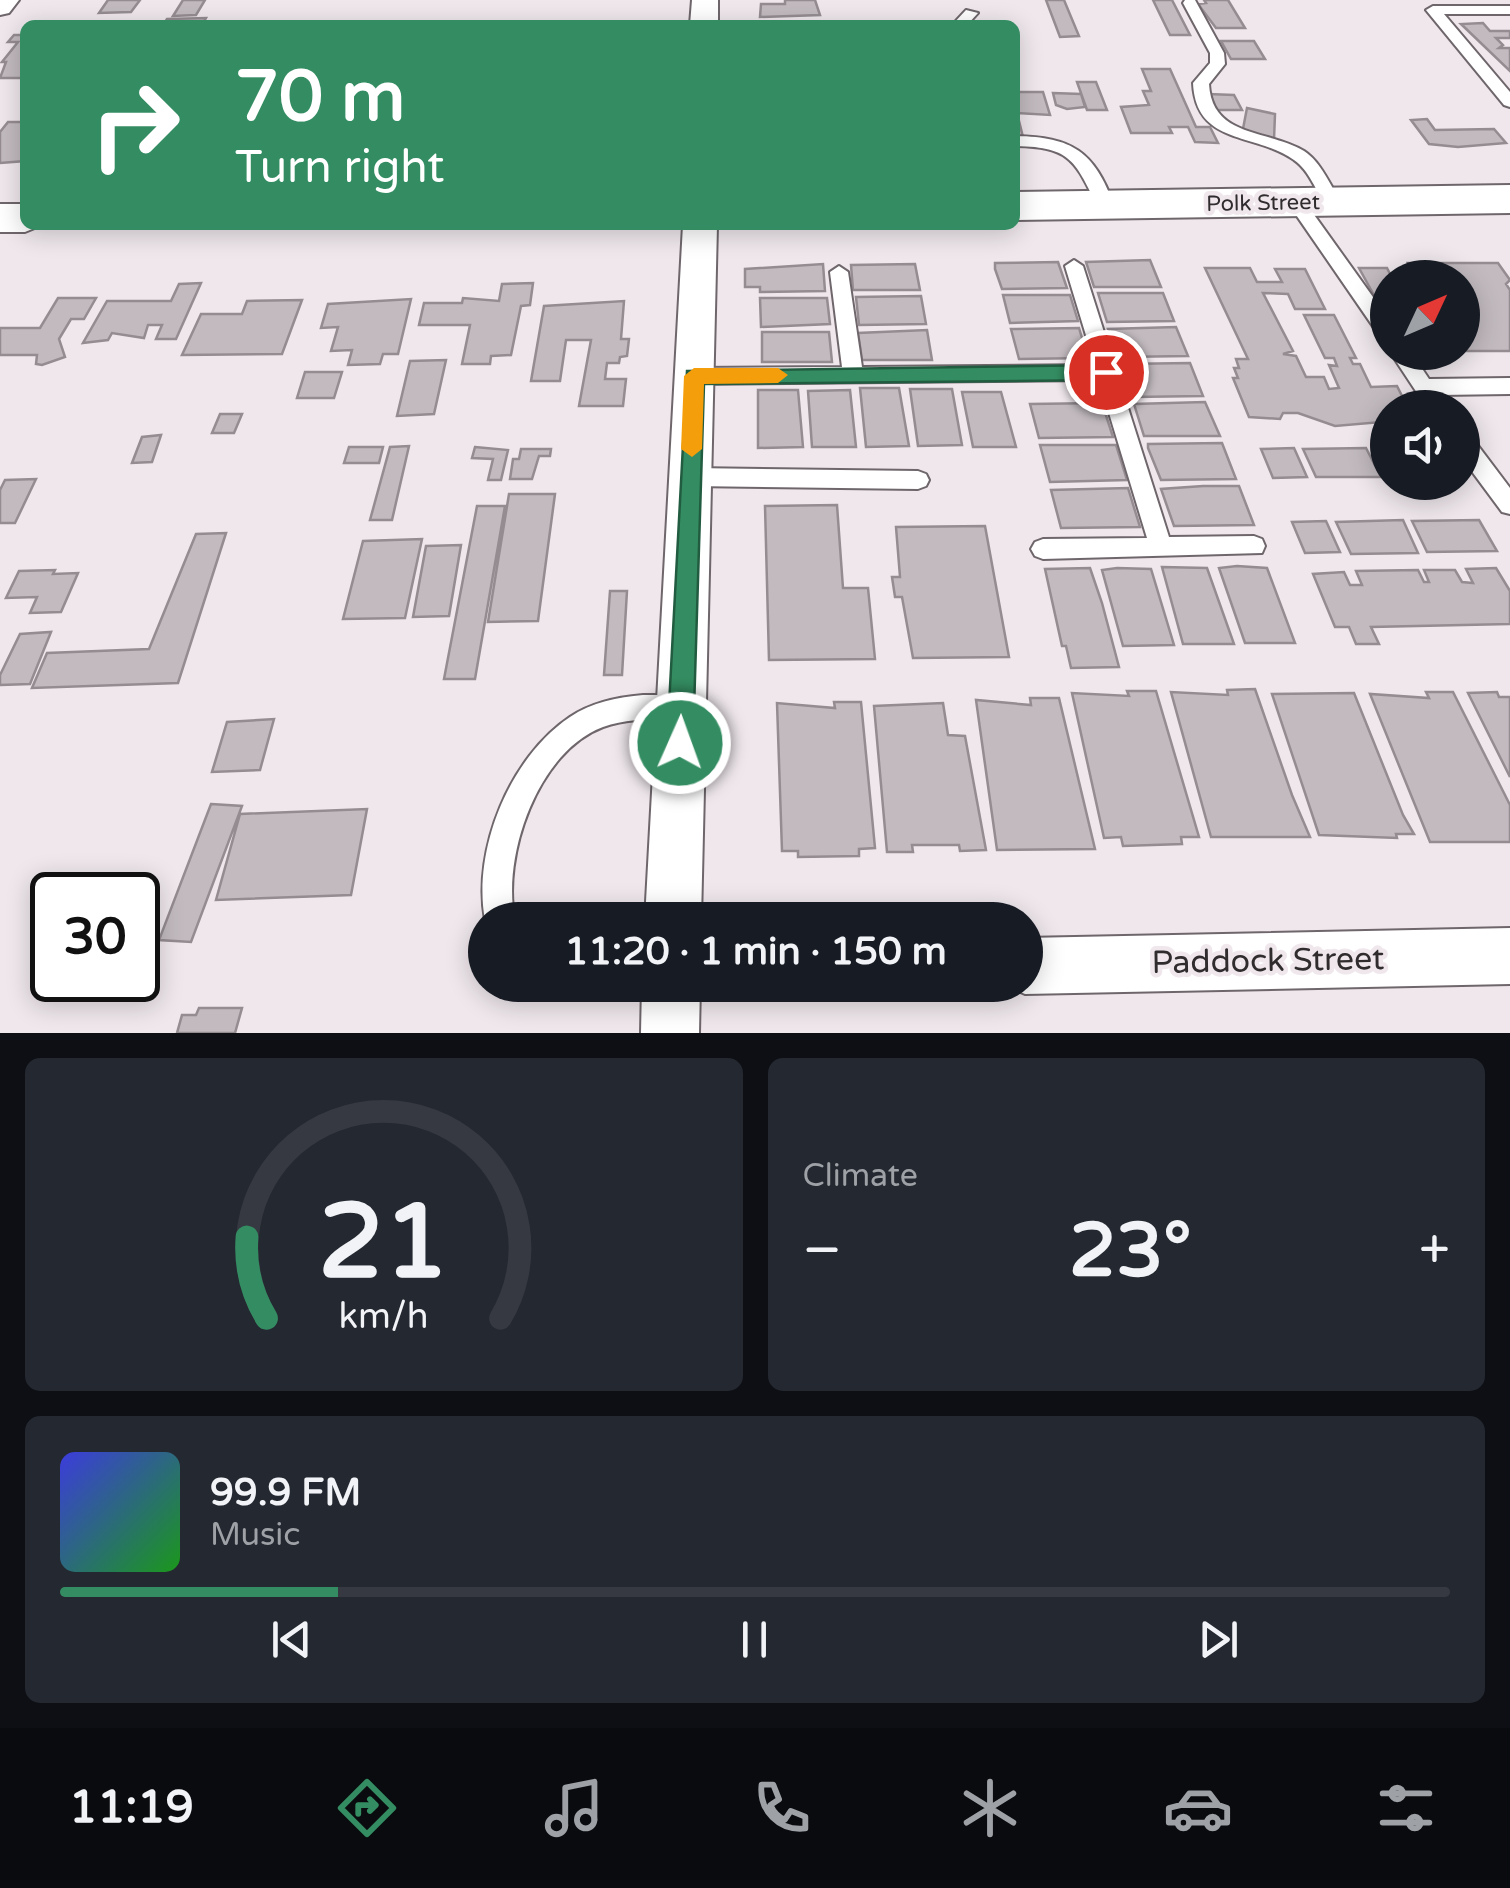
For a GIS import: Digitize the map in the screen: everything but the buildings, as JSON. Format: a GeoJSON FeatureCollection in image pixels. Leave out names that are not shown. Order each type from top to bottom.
{"type":"FeatureCollection","features":[{"type":"Feature","properties":{"kind":"main road","name":"Polk Street"},"geometry":{"type":"LineString","coordinates":[[1020,206],[1510,199]]}},
{"type":"Feature","properties":{"kind":"street"},"geometry":{"type":"LineString","coordinates":[[0,7],[6,0]]}},
{"type":"Feature","properties":{"kind":"street"},"geometry":{"type":"LineString","coordinates":[[675,902],[700,230]]}},
{"type":"Feature","properties":{"kind":"street","name":"Paddock Street"},"geometry":{"type":"LineString","coordinates":[[1043,966],[1510,956]]}},
{"type":"Feature","properties":{"kind":"street"},"geometry":{"type":"LineString","coordinates":[[670,1033],[671,1002]]}},
{"type":"Feature","properties":{"kind":"lane"},"geometry":{"type":"LineString","coordinates":[[1190,3],[1217,53],[1218,64],[1201,83],[1200,92],[1209,113],[1237,133],[1304,158],[1314,202],[1370,301]]}},
{"type":"Feature","properties":{"kind":"lane"},"geometry":{"type":"LineString","coordinates":[[1510,10],[1434,10],[1510,102]]}},
{"type":"Feature","properties":{"kind":"lane"},"geometry":{"type":"LineString","coordinates":[[964,20],[971,13]]}},
{"type":"Feature","properties":{"kind":"lane"},"geometry":{"type":"LineString","coordinates":[[1020,142],[1056,143],[1074,152],[1096,174],[1105,204]]}},
{"type":"Feature","properties":{"kind":"lane"},"geometry":{"type":"LineString","coordinates":[[1074,266],[1160,547]]}},
{"type":"Feature","properties":{"kind":"lane"},"geometry":{"type":"LineString","coordinates":[[839,272],[852,375]]}},
{"type":"Feature","properties":{"kind":"lane"},"geometry":{"type":"LineString","coordinates":[[1412,370],[1423,388],[1510,386]]}},
{"type":"Feature","properties":{"kind":"lane"},"geometry":{"type":"LineString","coordinates":[[694,376],[1106,372]]}},
{"type":"Feature","properties":{"kind":"lane"},"geometry":{"type":"LineString","coordinates":[[1480,465],[1510,505]]}},
{"type":"Feature","properties":{"kind":"lane"},"geometry":{"type":"LineString","coordinates":[[690,476],[918,480]]}},
{"type":"Feature","properties":{"kind":"lane"},"geometry":{"type":"LineString","coordinates":[[1043,549],[1254,546]]}},
{"type":"Feature","properties":{"kind":"lane"},"geometry":{"type":"LineString","coordinates":[[493,902],[506,835],[526,783],[552,749],[579,724],[619,708],[681,707]]}},
{"type":"Feature","properties":{"kind":"slow traffic"},"geometry":{"type":"LineString","coordinates":[[692,449],[694,376],[778,375]]}},
{"type":"Feature","properties":{"kind":"route"},"geometry":{"type":"LineString","coordinates":[[680,743],[694,376],[1106,372]]}}]}
